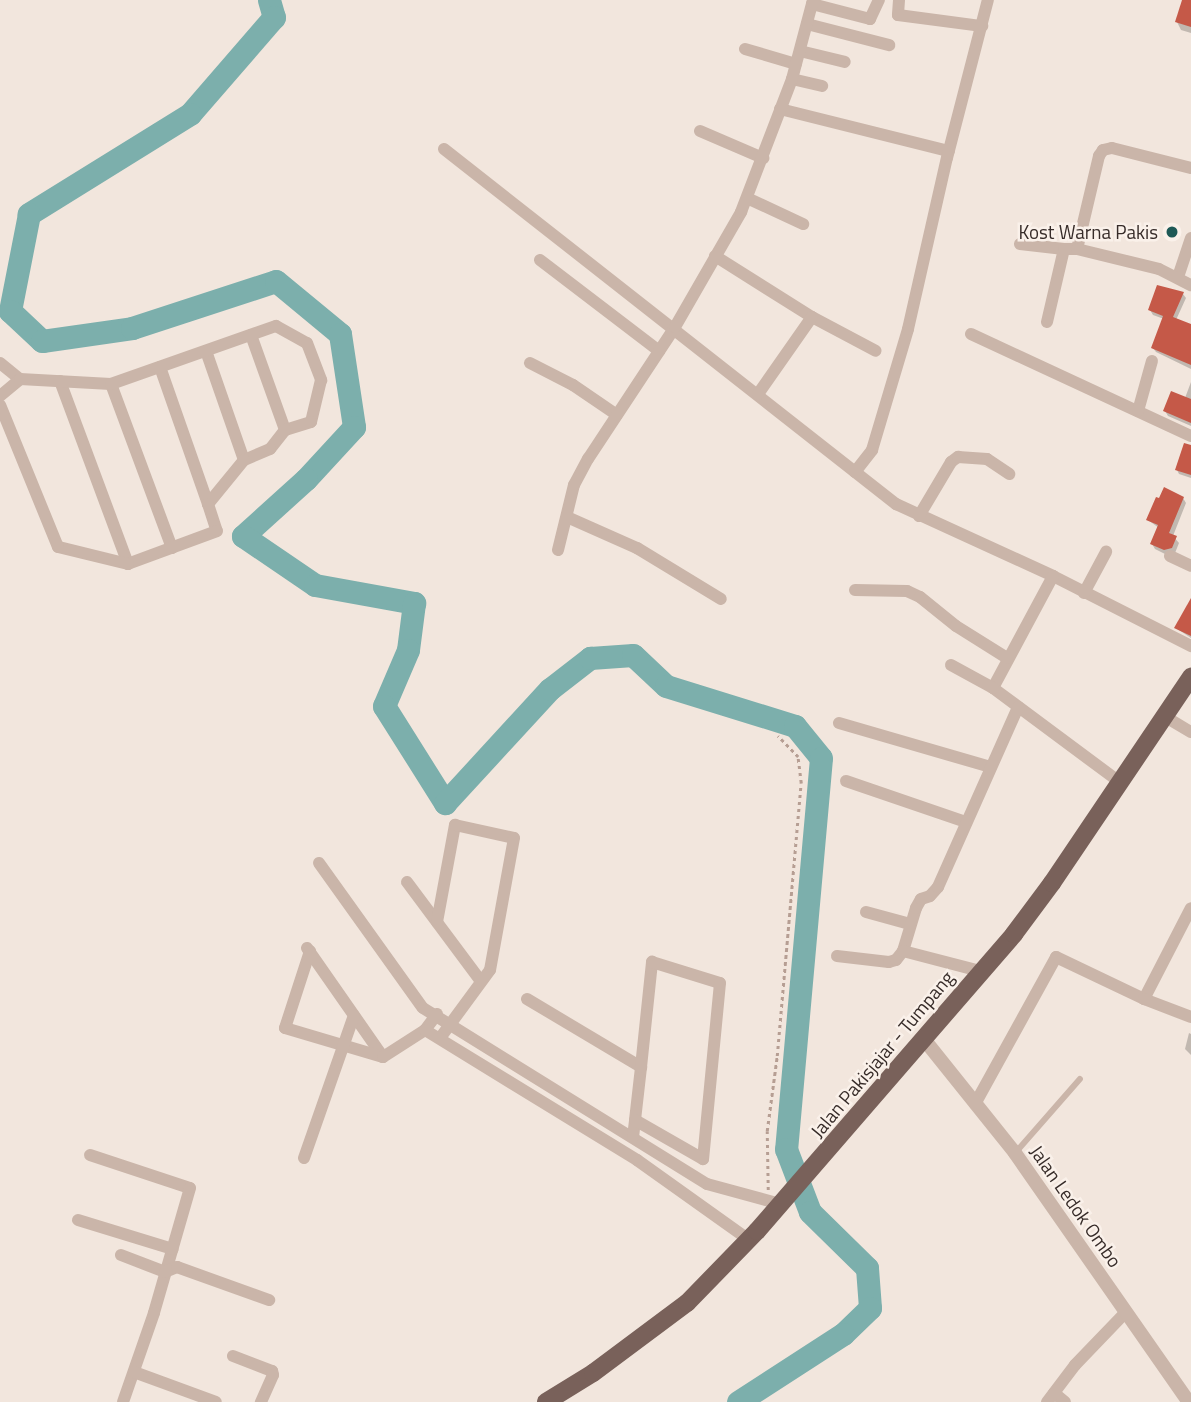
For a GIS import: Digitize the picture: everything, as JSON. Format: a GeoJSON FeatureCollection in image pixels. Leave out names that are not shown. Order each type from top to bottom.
{"type":"FeatureCollection","features":[{"type":"Feature","properties":{"kind":"main road","name":"Jalan Pakisjajar - Tumpang"},"geometry":{"type":"LineString","coordinates":[[547,1402],[593,1373],[687,1303],[750,1240],[1022,924],[1191,677]]}},
{"type":"Feature","properties":{"kind":"street"},"geometry":{"type":"LineString","coordinates":[[558,550],[574,485],[675,327],[747,198],[792,79],[812,2],[870,19],[879,0]]}},
{"type":"Feature","properties":{"kind":"street"},"geometry":{"type":"LineString","coordinates":[[899,0],[898,15],[982,26]]}},
{"type":"Feature","properties":{"kind":"street"},"geometry":{"type":"LineString","coordinates":[[855,472],[872,450],[908,329],[949,151],[988,0]]}},
{"type":"Feature","properties":{"kind":"street"},"geometry":{"type":"LineString","coordinates":[[807,24],[890,45]]}},
{"type":"Feature","properties":{"kind":"street"},"geometry":{"type":"LineString","coordinates":[[745,49],[796,64]]}},
{"type":"Feature","properties":{"kind":"street"},"geometry":{"type":"LineString","coordinates":[[800,51],[845,62]]}},
{"type":"Feature","properties":{"kind":"street"},"geometry":{"type":"LineString","coordinates":[[792,79],[822,86]]}},
{"type":"Feature","properties":{"kind":"street"},"geometry":{"type":"LineString","coordinates":[[780,109],[949,151]]}},
{"type":"Feature","properties":{"kind":"street"},"geometry":{"type":"LineString","coordinates":[[699,131],[763,158]]}},
{"type":"Feature","properties":{"kind":"street"},"geometry":{"type":"LineString","coordinates":[[1047,322],[1103,150],[1112,148],[1191,168]]}},
{"type":"Feature","properties":{"kind":"street"},"geometry":{"type":"LineString","coordinates":[[444,149],[890,497],[919,516],[1053,576],[1191,646]]}},
{"type":"Feature","properties":{"kind":"street"},"geometry":{"type":"LineString","coordinates":[[747,198],[803,224]]}},
{"type":"Feature","properties":{"kind":"street"},"geometry":{"type":"LineString","coordinates":[[1178,276],[1191,238]]}},
{"type":"Feature","properties":{"kind":"street"},"geometry":{"type":"LineString","coordinates":[[1020,244],[1071,249],[1178,276],[1191,285]]}},
{"type":"Feature","properties":{"kind":"street"},"geometry":{"type":"LineString","coordinates":[[715,256],[811,317],[876,351]]}},
{"type":"Feature","properties":{"kind":"street"},"geometry":{"type":"LineString","coordinates":[[540,260],[659,351]]}},
{"type":"Feature","properties":{"kind":"street"},"geometry":{"type":"LineString","coordinates":[[758,394],[811,317]]}},
{"type":"Feature","properties":{"kind":"street"},"geometry":{"type":"LineString","coordinates":[[0,363],[20,379],[111,384],[276,326],[307,343],[321,380],[311,422],[285,430],[270,449],[244,460],[208,504]]}},
{"type":"Feature","properties":{"kind":"street"},"geometry":{"type":"LineString","coordinates":[[971,334],[1191,436]]}},
{"type":"Feature","properties":{"kind":"street"},"geometry":{"type":"LineString","coordinates":[[251,335],[285,430]]}},
{"type":"Feature","properties":{"kind":"street"},"geometry":{"type":"LineString","coordinates":[[206,351],[244,460]]}},
{"type":"Feature","properties":{"kind":"street"},"geometry":{"type":"LineString","coordinates":[[1138,411],[1152,361]]}},
{"type":"Feature","properties":{"kind":"street"},"geometry":{"type":"LineString","coordinates":[[530,363],[573,386],[617,415]]}},
{"type":"Feature","properties":{"kind":"street"},"geometry":{"type":"LineString","coordinates":[[0,405],[58,547],[128,564],[217,531],[160,367]]}},
{"type":"Feature","properties":{"kind":"street"},"geometry":{"type":"LineString","coordinates":[[0,396],[20,379]]}},
{"type":"Feature","properties":{"kind":"street"},"geometry":{"type":"LineString","coordinates":[[60,381],[128,564]]}},
{"type":"Feature","properties":{"kind":"street"},"geometry":{"type":"LineString","coordinates":[[111,384],[172,548]]}},
{"type":"Feature","properties":{"kind":"street"},"geometry":{"type":"LineString","coordinates":[[919,516],[951,462],[958,457],[987,459],[1009,474]]}},
{"type":"Feature","properties":{"kind":"street"},"geometry":{"type":"LineString","coordinates":[[567,517],[637,548],[721,599]]}},
{"type":"Feature","properties":{"kind":"street"},"geometry":{"type":"LineString","coordinates":[[1084,593],[1106,552]]}},
{"type":"Feature","properties":{"kind":"street"},"geometry":{"type":"LineString","coordinates":[[1170,556],[1189,562]]}},
{"type":"Feature","properties":{"kind":"street"},"geometry":{"type":"LineString","coordinates":[[993,688],[1007,657],[1053,576]]}},
{"type":"Feature","properties":{"kind":"street"},"geometry":{"type":"LineString","coordinates":[[855,590],[907,591],[920,597],[963,631],[1007,657]]}},
{"type":"Feature","properties":{"kind":"street"},"geometry":{"type":"LineString","coordinates":[[951,665],[993,688],[1121,783]]}},
{"type":"Feature","properties":{"kind":"street"},"geometry":{"type":"LineString","coordinates":[[837,956],[889,962],[896,960],[903,951],[920,899],[930,896],[938,887],[1017,707]]}},
{"type":"Feature","properties":{"kind":"street"},"geometry":{"type":"LineString","coordinates":[[1164,716],[1191,732]]}},
{"type":"Feature","properties":{"kind":"street"},"geometry":{"type":"LineString","coordinates":[[839,723],[990,767]]}},
{"type":"Feature","properties":{"kind":"street"},"geometry":{"type":"LineString","coordinates":[[846,780],[966,822]]}},
{"type":"Feature","properties":{"kind":"street"},"geometry":{"type":"LineString","coordinates":[[436,922],[455,825],[514,838],[490,970],[480,980],[440,1038]]}},
{"type":"Feature","properties":{"kind":"street"},"geometry":{"type":"LineString","coordinates":[[319,863],[423,1008],[437,1014],[707,1184],[778,1207]]}},
{"type":"Feature","properties":{"kind":"street"},"geometry":{"type":"LineString","coordinates":[[407,882],[480,980]]}},
{"type":"Feature","properties":{"kind":"street"},"geometry":{"type":"LineString","coordinates":[[1144,999],[1191,908]]}},
{"type":"Feature","properties":{"kind":"street"},"geometry":{"type":"LineString","coordinates":[[866,912],[910,924]]}},
{"type":"Feature","properties":{"kind":"street"},"geometry":{"type":"LineString","coordinates":[[308,949],[354,1015],[383,1057],[285,1028],[308,949]]}},
{"type":"Feature","properties":{"kind":"street"},"geometry":{"type":"LineString","coordinates":[[903,951],[980,971]]}},
{"type":"Feature","properties":{"kind":"street"},"geometry":{"type":"LineString","coordinates":[[975,1104],[1056,957],[1144,999],[1191,1017]]}},
{"type":"Feature","properties":{"kind":"street"},"geometry":{"type":"LineString","coordinates":[[633,1137],[652,962],[720,983],[703,1159],[635,1120]]}},
{"type":"Feature","properties":{"kind":"street"},"geometry":{"type":"LineString","coordinates":[[527,999],[641,1067]]}},
{"type":"Feature","properties":{"kind":"street"},"geometry":{"type":"LineString","coordinates":[[383,1057],[425,1030],[437,1014]]}},
{"type":"Feature","properties":{"kind":"street"},"geometry":{"type":"LineString","coordinates":[[304,1158],[354,1015]]}},
{"type":"Feature","properties":{"kind":"street"},"geometry":{"type":"LineString","coordinates":[[425,1030],[637,1160],[750,1240]]}},
{"type":"Feature","properties":{"kind":"street","name":"Jalan Ledok Ombo"},"geometry":{"type":"LineString","coordinates":[[923,1038],[1015,1153],[1189,1402]]}},
{"type":"Feature","properties":{"kind":"street"},"geometry":{"type":"LineString","coordinates":[[486,1066],[495,1051]]}},
{"type":"Feature","properties":{"kind":"street"},"geometry":{"type":"LineString","coordinates":[[565,1115],[574,1100]]}},
{"type":"Feature","properties":{"kind":"street"},"geometry":{"type":"LineString","coordinates":[[637,1160],[646,1146]]}},
{"type":"Feature","properties":{"kind":"street"},"geometry":{"type":"LineString","coordinates":[[90,1155],[190,1188],[123,1402]]}},
{"type":"Feature","properties":{"kind":"street"},"geometry":{"type":"LineString","coordinates":[[696,1202],[707,1184]]}},
{"type":"Feature","properties":{"kind":"street"},"geometry":{"type":"LineString","coordinates":[[78,1220],[173,1249]]}},
{"type":"Feature","properties":{"kind":"street"},"geometry":{"type":"LineString","coordinates":[[121,1255],[165,1272],[177,1267],[269,1300]]}},
{"type":"Feature","properties":{"kind":"street"},"geometry":{"type":"LineString","coordinates":[[1065,1402],[1050,1398],[1091,1346],[1126,1312]]}},
{"type":"Feature","properties":{"kind":"street"},"geometry":{"type":"LineString","coordinates":[[233,1356],[272,1371],[274,1375],[261,1402]]}},
{"type":"Feature","properties":{"kind":"street"},"geometry":{"type":"LineString","coordinates":[[134,1373],[216,1402]]}},
{"type":"Feature","properties":{"kind":"lane"},"geometry":{"type":"LineString","coordinates":[[1015,1153],[1080,1079]]}},
{"type":"Feature","properties":{"kind":"path"},"geometry":{"type":"LineString","coordinates":[[778,736],[798,757],[801,783],[768,1131],[768,1187],[778,1207]]}},
{"type":"Feature","properties":{"kind":"building"},"geometry":{"type":"Polygon","coordinates":[[[1182,0],[1191,0],[1191,27],[1175,22],[1182,0]]]}},
{"type":"Feature","properties":{"kind":"building"},"geometry":{"type":"Polygon","coordinates":[[[1157,285],[1184,292],[1173,317],[1191,324],[1191,365],[1151,348],[1163,316],[1148,310],[1157,285]]]}},
{"type":"Feature","properties":{"kind":"building"},"geometry":{"type":"Polygon","coordinates":[[[1171,391],[1191,399],[1191,423],[1163,411],[1171,391]]]}},
{"type":"Feature","properties":{"kind":"building"},"geometry":{"type":"Polygon","coordinates":[[[1184,443],[1191,445],[1191,475],[1175,470],[1184,443]]]}},
{"type":"Feature","properties":{"kind":"building"},"geometry":{"type":"Polygon","coordinates":[[[1164,487],[1184,497],[1169,533],[1177,536],[1172,548],[1164,550],[1150,544],[1158,525],[1146,520],[1156,497],[1159,498],[1164,487]]]}},
{"type":"Feature","properties":{"kind":"building"},"geometry":{"type":"Polygon","coordinates":[[[1191,598],[1191,636],[1174,628],[1191,598]]]}},
{"type":"Feature","properties":{"kind":"waterway"},"geometry":{"type":"LineString","coordinates":[[269,0],[274,17],[190,114],[29,214],[10,311],[42,341],[132,328],[276,281],[340,334],[354,427],[306,479],[243,536],[315,585],[414,603],[408,650],[384,706],[445,803],[550,689],[590,658],[633,655],[666,686],[795,726],[821,758],[786,1149],[810,1212],[867,1268],[870,1308],[843,1334],[738,1402]]}},
{"type":"Feature","properties":{"kind":"place","name":"Kost Warna Pakis"},"geometry":{"type":"Point","coordinates":[1172,232]}}]}
